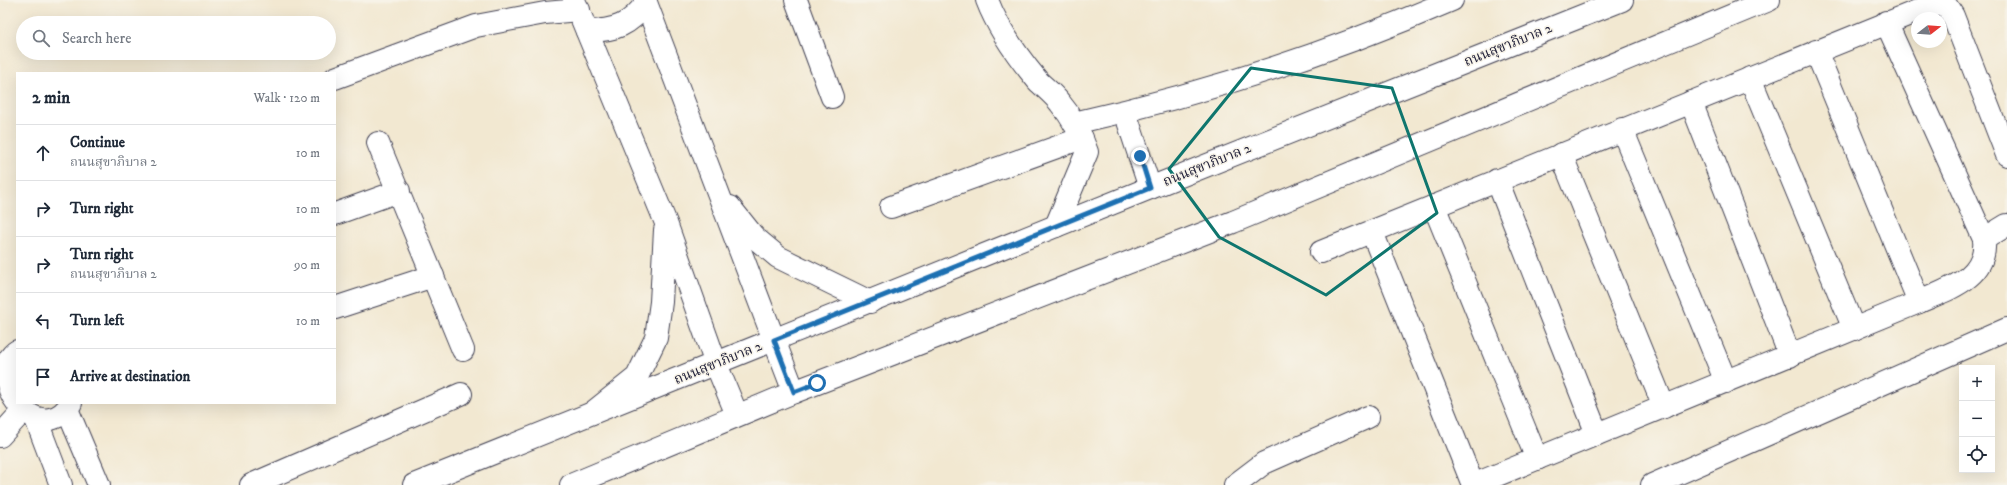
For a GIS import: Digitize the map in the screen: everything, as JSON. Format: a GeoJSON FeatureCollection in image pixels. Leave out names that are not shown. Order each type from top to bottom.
{"type":"FeatureCollection","features":[{"type":"Feature","properties":{"kind":"main road"},"geometry":{"type":"LineString","coordinates":[[796,0],[832,97]]}},
{"type":"Feature","properties":{"kind":"main road"},"geometry":{"type":"LineString","coordinates":[[987,0],[995,20],[1006,36],[1038,80],[1060,103],[1078,130],[1087,152],[1056,226]]}},
{"type":"Feature","properties":{"kind":"main road"},"geometry":{"type":"LineString","coordinates":[[891,207],[1125,112],[1244,79],[1379,31],[1452,0]]}},
{"type":"Feature","properties":{"kind":"main road","name":"ถนนสุขาภิบาล 2"},"geometry":{"type":"LineString","coordinates":[[414,485],[1150,188],[1622,0]]}},
{"type":"Feature","properties":{"kind":"main road"},"geometry":{"type":"LineString","coordinates":[[571,485],[794,392],[1233,222],[1769,0]]}},
{"type":"Feature","properties":{"kind":"main road"},"geometry":{"type":"LineString","coordinates":[[646,2],[794,392]]}},
{"type":"Feature","properties":{"kind":"main road"},"geometry":{"type":"LineString","coordinates":[[587,31],[604,31],[620,26],[635,18],[646,2]]}},
{"type":"Feature","properties":{"kind":"main road"},"geometry":{"type":"LineString","coordinates":[[336,78],[476,26],[545,13],[576,5],[666,223],[716,364],[738,415]]}},
{"type":"Feature","properties":{"kind":"main road"},"geometry":{"type":"LineString","coordinates":[[1321,252],[1886,22],[1932,5],[1946,5],[1953,16],[2007,155]]}},
{"type":"Feature","properties":{"kind":"main road"},"geometry":{"type":"LineString","coordinates":[[1372,232],[1473,485],[1854,330],[1956,285],[1974,272],[1982,260],[1985,249],[1984,239],[1886,22]]}},
{"type":"Feature","properties":{"kind":"main road"},"geometry":{"type":"LineString","coordinates":[[1816,51],[1919,302]]}},
{"type":"Feature","properties":{"kind":"main road"},"geometry":{"type":"LineString","coordinates":[[1750,78],[1854,330]]}},
{"type":"Feature","properties":{"kind":"main road"},"geometry":{"type":"LineString","coordinates":[[1690,102],[1790,356]]}},
{"type":"Feature","properties":{"kind":"main road"},"geometry":{"type":"LineString","coordinates":[[1125,112],[1150,188]]}},
{"type":"Feature","properties":{"kind":"main road"},"geometry":{"type":"LineString","coordinates":[[1622,130],[1726,382]]}},
{"type":"Feature","properties":{"kind":"main road"},"geometry":{"type":"LineString","coordinates":[[378,143],[464,350]]}},
{"type":"Feature","properties":{"kind":"main road"},"geometry":{"type":"LineString","coordinates":[[1561,154],[1664,407]]}},
{"type":"Feature","properties":{"kind":"main road"},"geometry":{"type":"LineString","coordinates":[[1497,180],[1597,434]]}},
{"type":"Feature","properties":{"kind":"main road"},"geometry":{"type":"LineString","coordinates":[[336,214],[399,191]]}},
{"type":"Feature","properties":{"kind":"main road"},"geometry":{"type":"LineString","coordinates":[[718,192],[754,237],[778,257],[870,302]]}},
{"type":"Feature","properties":{"kind":"main road"},"geometry":{"type":"LineString","coordinates":[[1434,206],[1537,458]]}},
{"type":"Feature","properties":{"kind":"main road"},"geometry":{"type":"LineString","coordinates":[[592,413],[637,377],[656,338],[661,302],[666,223]]}},
{"type":"Feature","properties":{"kind":"main road"},"geometry":{"type":"LineString","coordinates":[[1984,239],[2007,225]]}},
{"type":"Feature","properties":{"kind":"main road"},"geometry":{"type":"LineString","coordinates":[[336,308],[433,276]]}},
{"type":"Feature","properties":{"kind":"main road"},"geometry":{"type":"LineString","coordinates":[[1652,485],[2007,329]]}},
{"type":"Feature","properties":{"kind":"main road"},"geometry":{"type":"LineString","coordinates":[[10,354],[4,368],[2,385],[8,401],[28,417],[61,485]]}},
{"type":"Feature","properties":{"kind":"main road"},"geometry":{"type":"LineString","coordinates":[[251,485],[461,394]]}},
{"type":"Feature","properties":{"kind":"main road"},"geometry":{"type":"LineString","coordinates":[[0,436],[28,417],[52,418],[69,406],[99,485]]}},
{"type":"Feature","properties":{"kind":"main road"},"geometry":{"type":"LineString","coordinates":[[1235,485],[1264,463],[1368,417]]}},
{"type":"Feature","properties":{"kind":"highlighted area"},"geometry":{"type":"Polygon","coordinates":[[[1251,68],[1392,88],[1437,213],[1326,295],[1219,237],[1169,169],[1251,68]]]}},
{"type":"Feature","properties":{"kind":"route"},"geometry":{"type":"LineString","coordinates":[[817,383],[794,392],[774,340],[1150,188],[1140,156]]}}]}
